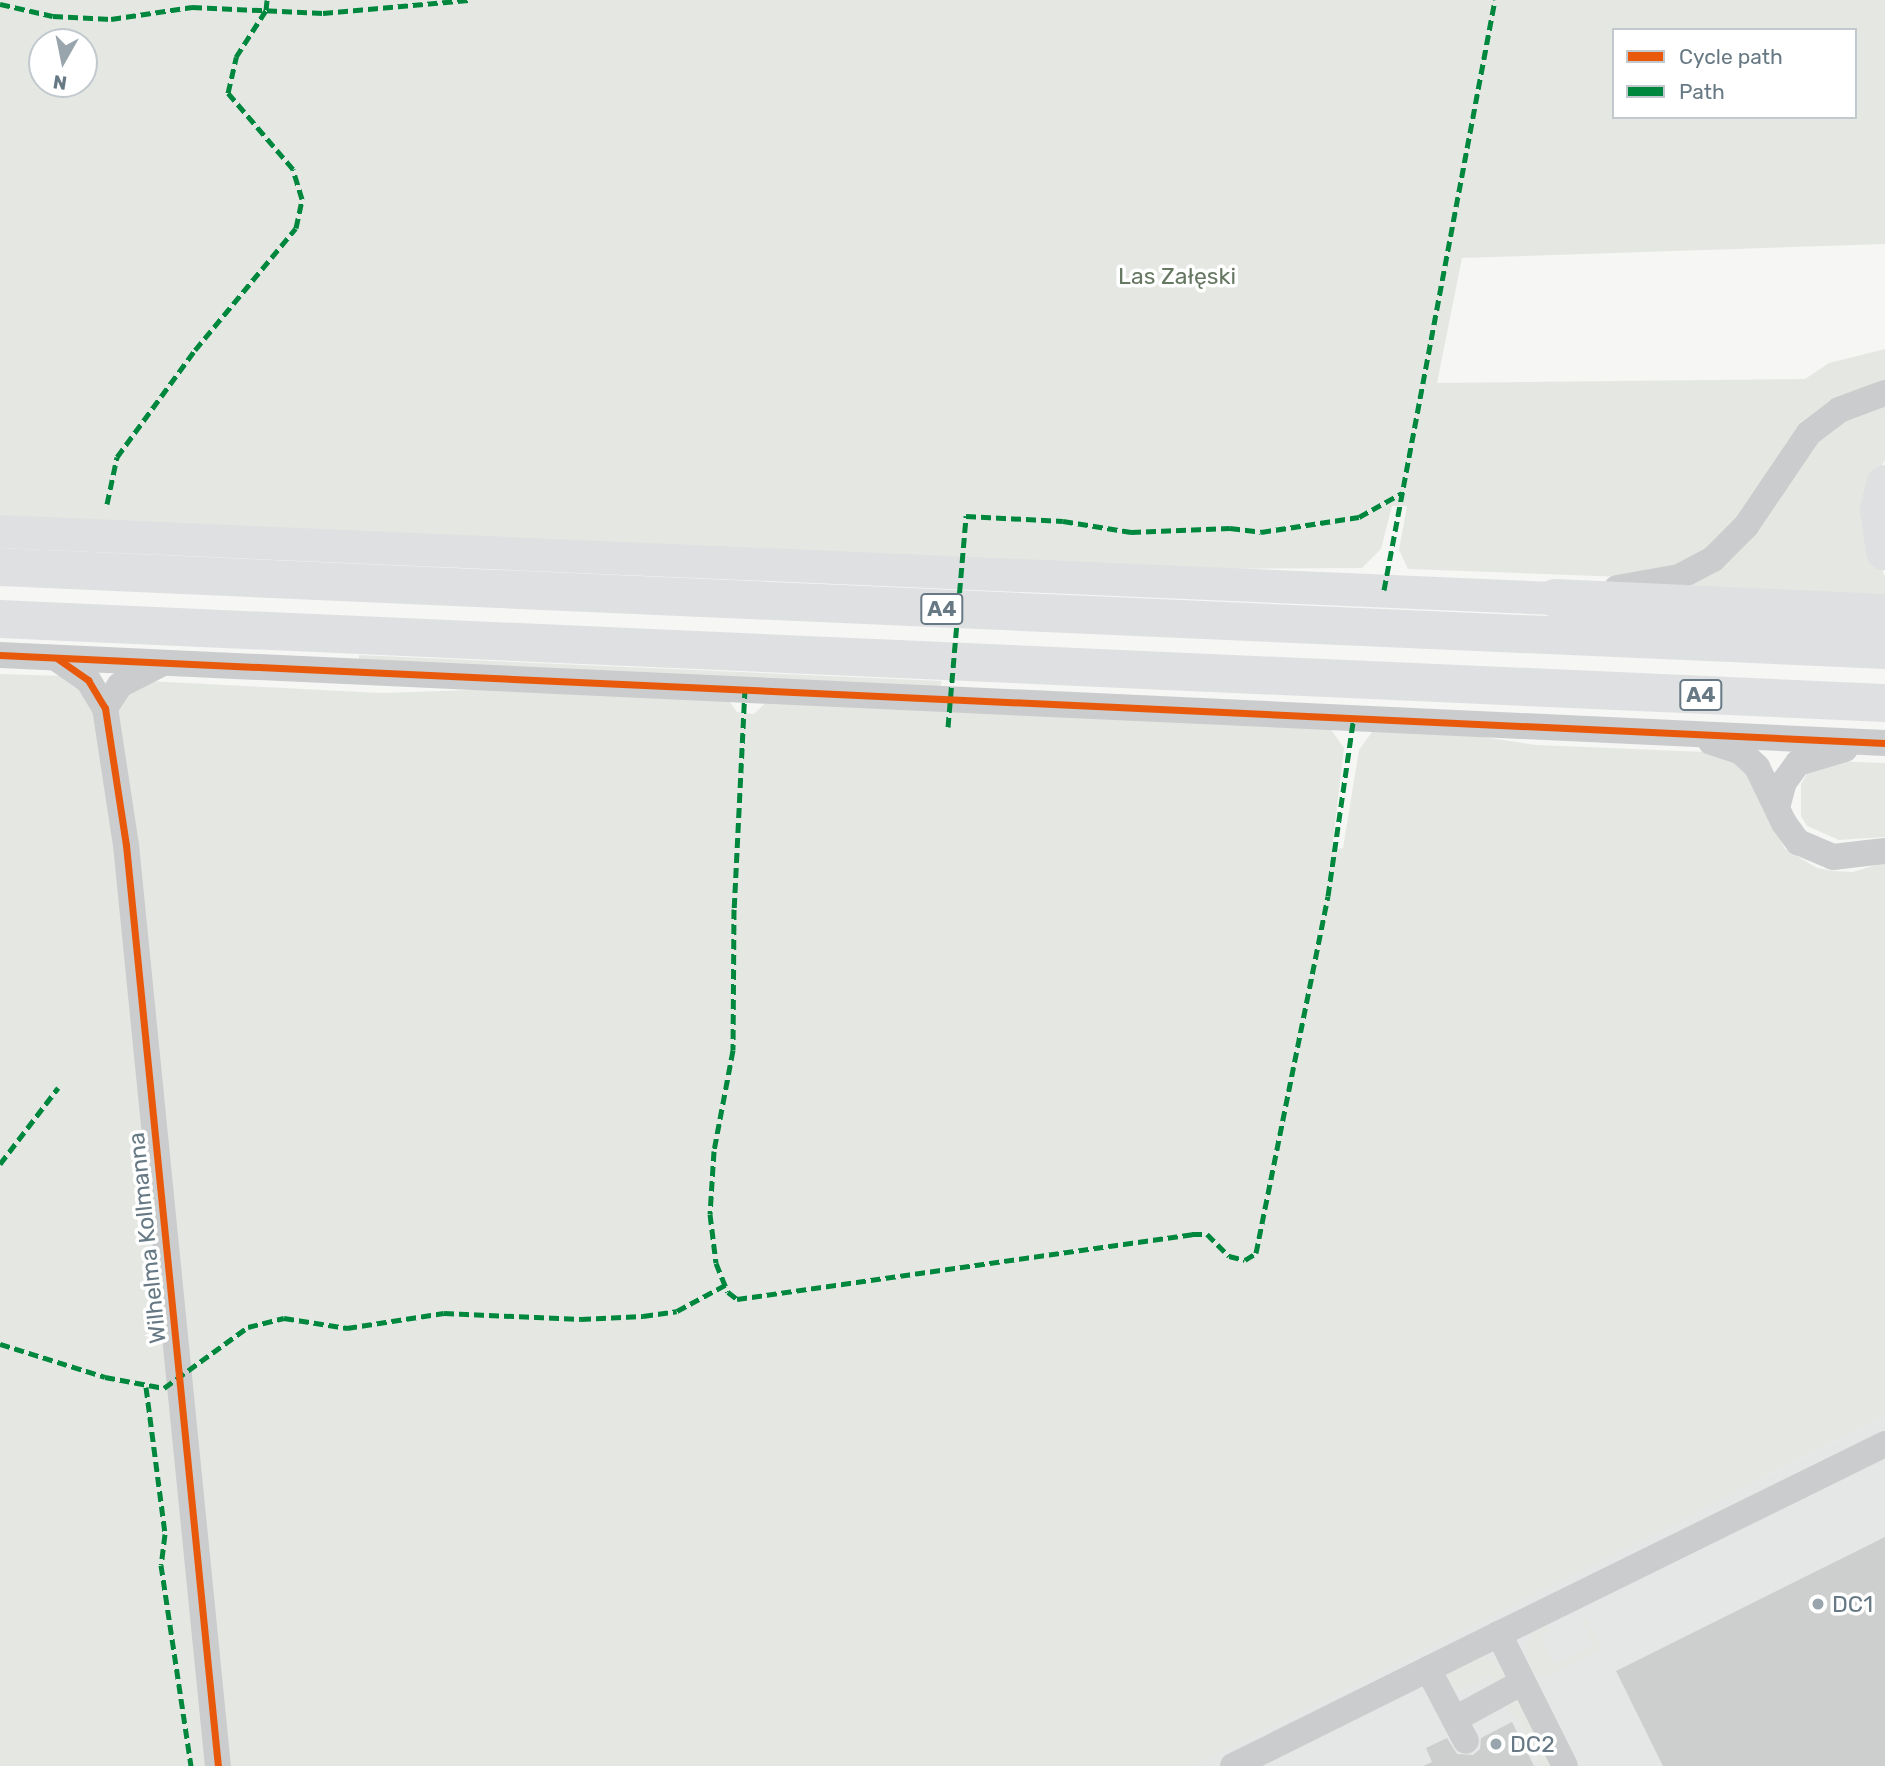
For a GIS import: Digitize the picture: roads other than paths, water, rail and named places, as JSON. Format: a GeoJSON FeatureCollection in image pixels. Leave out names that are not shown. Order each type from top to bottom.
{"type":"FeatureCollection","features":[{"type":"Feature","properties":{"kind":"highway"},"geometry":{"type":"LineString","coordinates":[[1885,484],[1879,510],[1885,552]]}},
{"type":"Feature","properties":{"kind":"highway","name":"A4"},"geometry":{"type":"LineString","coordinates":[[0,567],[1885,650]]}},
{"type":"Feature","properties":{"kind":"highway"},"geometry":{"type":"LineString","coordinates":[[1555,598],[1885,613]]}},
{"type":"Feature","properties":{"kind":"highway","name":"A4"},"geometry":{"type":"LineString","coordinates":[[0,619],[1885,703]]}},
{"type":"Feature","properties":{"kind":"main road"},"geometry":{"type":"LineString","coordinates":[[0,531],[1555,598]]}},
{"type":"Feature","properties":{"kind":"street"},"geometry":{"type":"LineString","coordinates":[[1555,598],[1657,583],[1703,566],[1746,526],[1809,433],[1839,410],[1885,393]]}},
{"type":"Feature","properties":{"kind":"street"},"geometry":{"type":"LineString","coordinates":[[0,655],[1881,743]]}},
{"type":"Feature","properties":{"kind":"street"},"geometry":{"type":"LineString","coordinates":[[56,658],[88,680],[105,708],[120,685],[167,662]]}},
{"type":"Feature","properties":{"kind":"street","name":"Wilhelma Kollmanna"},"geometry":{"type":"LineString","coordinates":[[105,708],[131,884],[218,1766]]}},
{"type":"Feature","properties":{"kind":"street"},"geometry":{"type":"LineString","coordinates":[[1683,733],[1741,752],[1757,767],[1778,804],[1784,823],[1798,842],[1819,855],[1849,859],[1885,851]]}},
{"type":"Feature","properties":{"kind":"street"},"geometry":{"type":"LineString","coordinates":[[1778,804],[1784,782],[1798,763],[1821,753],[1881,743]]}},
{"type":"Feature","properties":{"kind":"street"},"geometry":{"type":"LineString","coordinates":[[1234,1766],[1885,1444]]}},
{"type":"Feature","properties":{"kind":"street"},"geometry":{"type":"LineString","coordinates":[[1499,1634],[1565,1766]]}},
{"type":"Feature","properties":{"kind":"street"},"geometry":{"type":"LineString","coordinates":[[1429,1670],[1460,1730],[1523,1682]]}},
{"type":"Feature","properties":{"kind":"place","name":"DC1"},"geometry":{"type":"Point","coordinates":[1818,1604]}},
{"type":"Feature","properties":{"kind":"place","name":"DC2"},"geometry":{"type":"Point","coordinates":[1496,1744]}},
{"type":"Feature","properties":{"kind":"park label","name":"Las Załęski"},"geometry":{"type":"Point","coordinates":[1177,276]}}]}
